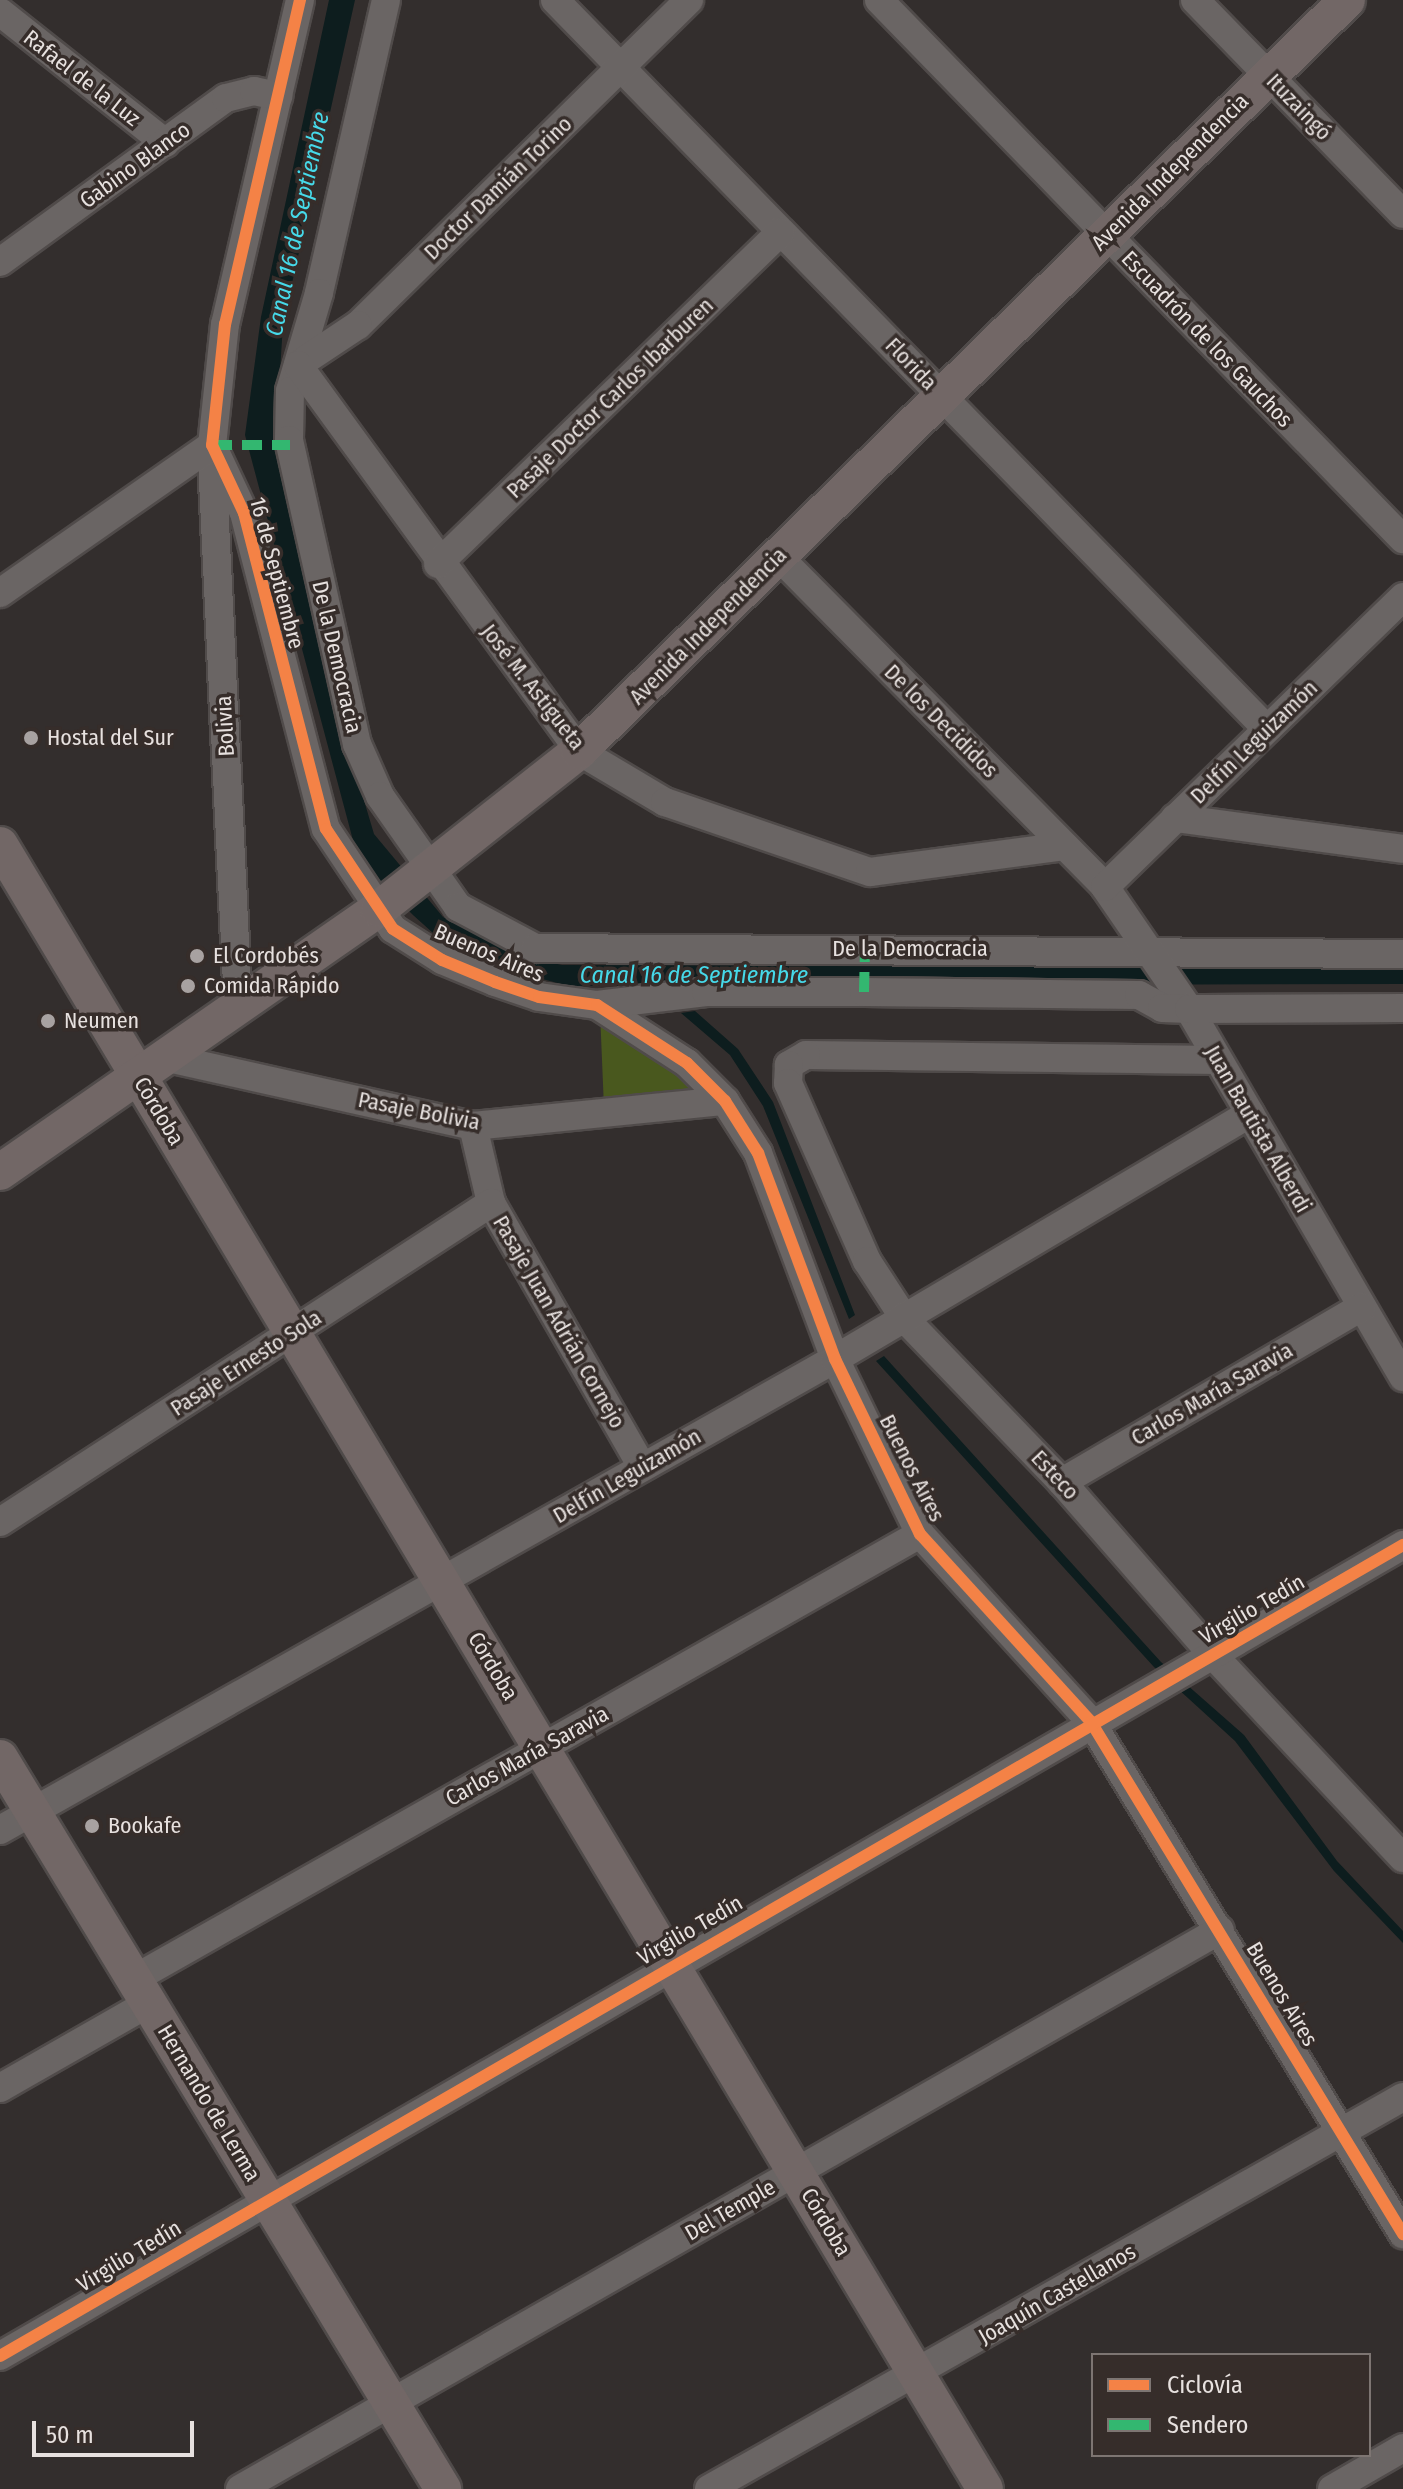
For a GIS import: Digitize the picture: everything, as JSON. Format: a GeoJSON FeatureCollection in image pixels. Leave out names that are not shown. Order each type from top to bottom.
{"type":"FeatureCollection","features":[{"type":"Feature","properties":{"kind":"main road","name":"Avenida Independencia"},"geometry":{"type":"LineString","coordinates":[[0,1172],[379,909],[579,751],[1347,0]]}},
{"type":"Feature","properties":{"kind":"main road","name":"Córdoba"},"geometry":{"type":"LineString","coordinates":[[0,845],[151,1066],[293,1334],[985,2489]]}},
{"type":"Feature","properties":{"kind":"main road","name":"Hernando de Lerma"},"geometry":{"type":"LineString","coordinates":[[0,1758],[443,2489]]}},
{"type":"Feature","properties":{"kind":"street"},"geometry":{"type":"LineString","coordinates":[[0,593],[212,445],[225,324],[300,0]]}},
{"type":"Feature","properties":{"kind":"street","name":"De la Democracia"},"geometry":{"type":"LineString","coordinates":[[386,0],[319,293],[290,391],[289,440],[344,700],[380,796],[458,907],[535,948],[1150,949],[1403,954]]}},
{"type":"Feature","properties":{"kind":"street","name":"Florida"},"geometry":{"type":"LineString","coordinates":[[555,0],[1267,729]]}},
{"type":"Feature","properties":{"kind":"street","name":"Doctor Damián Torino"},"geometry":{"type":"LineString","coordinates":[[298,365],[358,325],[689,0]]}},
{"type":"Feature","properties":{"kind":"street","name":"Escuadrón de los Gauchos"},"geometry":{"type":"LineString","coordinates":[[879,0],[1403,539]]}},
{"type":"Feature","properties":{"kind":"street","name":"Ituzaingó"},"geometry":{"type":"LineString","coordinates":[[1195,0],[1403,214]]}},
{"type":"Feature","properties":{"kind":"street","name":"Rafael de la Luz"},"geometry":{"type":"LineString","coordinates":[[0,12],[165,143]]}},
{"type":"Feature","properties":{"kind":"street","name":"Gabino Blanco"},"geometry":{"type":"LineString","coordinates":[[0,262],[226,98],[254,91],[278,96]]}},
{"type":"Feature","properties":{"kind":"street","name":"Pasaje Doctor Carlos Ibarburen"},"geometry":{"type":"LineString","coordinates":[[438,564],[781,232]]}},
{"type":"Feature","properties":{"kind":"street","name":"José M. Astigueta"},"geometry":{"type":"LineString","coordinates":[[298,365],[438,564],[579,751],[665,802],[870,872],[1064,846]]}},
{"type":"Feature","properties":{"kind":"street","name":"16 de Septiembre"},"geometry":{"type":"LineString","coordinates":[[212,445],[244,513],[326,829],[379,909]]}},
{"type":"Feature","properties":{"kind":"street","name":"Bolivia"},"geometry":{"type":"LineString","coordinates":[[212,445],[238,1006]]}},
{"type":"Feature","properties":{"kind":"street","name":"De los Decididos"},"geometry":{"type":"LineString","coordinates":[[778,556],[1105,887]]}},
{"type":"Feature","properties":{"kind":"street","name":"Delfín Leguizamón"},"geometry":{"type":"LineString","coordinates":[[1105,887],[1403,597]]}},
{"type":"Feature","properties":{"kind":"street"},"geometry":{"type":"LineString","coordinates":[[1175,818],[1403,849]]}},
{"type":"Feature","properties":{"kind":"street","name":"Juan Bautista Alberdi"},"geometry":{"type":"LineString","coordinates":[[1105,887],[1189,1009],[1403,1377]]}},
{"type":"Feature","properties":{"kind":"street","name":"Buenos Aires"},"geometry":{"type":"LineString","coordinates":[[379,909],[393,929],[442,960],[539,997],[597,1005],[687,1063],[725,1101],[758,1153],[835,1359],[920,1534],[1091,1722],[1403,2234]]}},
{"type":"Feature","properties":{"kind":"street","name":"De la Democracia"},"geometry":{"type":"LineString","coordinates":[[597,1005],[706,992],[864,992],[1139,995],[1162,1008],[1189,1009],[1403,1008]]}},
{"type":"Feature","properties":{"kind":"street","name":"Esteco"},"geometry":{"type":"LineString","coordinates":[[1218,1060],[806,1055],[789,1065],[788,1083],[867,1261],[904,1318],[1062,1482],[1203,1660],[1403,1858]]}},
{"type":"Feature","properties":{"kind":"street","name":"Pasaje Bolivia"},"geometry":{"type":"LineString","coordinates":[[151,1066],[473,1126],[725,1101]]}},
{"type":"Feature","properties":{"kind":"street","name":"Delfín Leguizamón"},"geometry":{"type":"LineString","coordinates":[[0,1830],[835,1359],[1250,1114]]}},
{"type":"Feature","properties":{"kind":"street","name":"Pasaje Juan Adrián Cornejo"},"geometry":{"type":"LineString","coordinates":[[473,1126],[491,1203],[642,1467]]}},
{"type":"Feature","properties":{"kind":"street","name":"Pasaje Ernesto Sola"},"geometry":{"type":"LineString","coordinates":[[0,1522],[491,1203]]}},
{"type":"Feature","properties":{"kind":"street","name":"Carlos María Saravia"},"geometry":{"type":"LineString","coordinates":[[1062,1482],[1362,1307]]}},
{"type":"Feature","properties":{"kind":"street","name":"Carlos María Saravia"},"geometry":{"type":"LineString","coordinates":[[0,2088],[142,1991],[542,1748],[920,1534]]}},
{"type":"Feature","properties":{"kind":"street","name":"Virgilio Tedín"},"geometry":{"type":"LineString","coordinates":[[0,2356],[267,2197],[1403,1545]]}},
{"type":"Feature","properties":{"kind":"street","name":"Del Temple"},"geometry":{"type":"LineString","coordinates":[[240,2489],[1220,1930]]}},
{"type":"Feature","properties":{"kind":"street","name":"Joaquín Castellanos"},"geometry":{"type":"LineString","coordinates":[[709,2489],[1403,2097]]}},
{"type":"Feature","properties":{"kind":"street"},"geometry":{"type":"LineString","coordinates":[[1332,2489],[1403,2448]]}},
{"type":"Feature","properties":{"kind":"green space"},"geometry":{"type":"Polygon","coordinates":[[[600,1012],[716,1098],[604,1108],[600,1012]]]}},
{"type":"Feature","properties":{"kind":"water","name":"Canal 16 de Septiembre"},"geometry":{"type":"Polygon","coordinates":[[[329,0],[355,0],[283,324],[276,435],[337,710],[374,834],[443,917],[524,957],[562,965],[1403,968],[1403,984],[569,986],[493,966],[433,933],[413,915],[381,883],[354,844],[245,435],[261,317],[329,0]]]}},
{"type":"Feature","properties":{"kind":"water"},"geometry":{"type":"Polygon","coordinates":[[[695,1011],[738,1049],[773,1102],[855,1315],[849,1319],[763,1106],[730,1055],[681,1013],[695,1011]]]}},
{"type":"Feature","properties":{"kind":"water"},"geometry":{"type":"Polygon","coordinates":[[[884,1356],[1161,1662],[1244,1735],[1337,1861],[1403,1931],[1403,1943],[1334,1871],[1235,1741],[1154,1667],[876,1361],[884,1356]]]}},
{"type":"Feature","properties":{"kind":"marked path"},"geometry":{"type":"LineString","coordinates":[[212,445],[290,445]]}},
{"type":"Feature","properties":{"kind":"marked path"},"geometry":{"type":"LineString","coordinates":[[864,992],[865,949]]}},
{"type":"Feature","properties":{"kind":"cycle path"},"geometry":{"type":"LineString","coordinates":[[300,0],[225,324],[212,445],[244,513],[326,829],[393,929],[442,960],[495,982],[539,997],[597,1005],[687,1063],[725,1101],[758,1153],[835,1359],[920,1534],[1091,1722],[1403,2234]]}},
{"type":"Feature","properties":{"kind":"cycle path"},"geometry":{"type":"LineString","coordinates":[[0,2356],[1403,1545]]}},
{"type":"Feature","properties":{"kind":"place","name":"Hostal del Sur"},"geometry":{"type":"Point","coordinates":[31,738]}},
{"type":"Feature","properties":{"kind":"place","name":"El Cordobés"},"geometry":{"type":"Point","coordinates":[197,956]}},
{"type":"Feature","properties":{"kind":"place","name":"Comida Rápido"},"geometry":{"type":"Point","coordinates":[188,986]}},
{"type":"Feature","properties":{"kind":"place","name":"Neumen"},"geometry":{"type":"Point","coordinates":[48,1021]}},
{"type":"Feature","properties":{"kind":"place","name":"Bookafe"},"geometry":{"type":"Point","coordinates":[92,1826]}}]}
